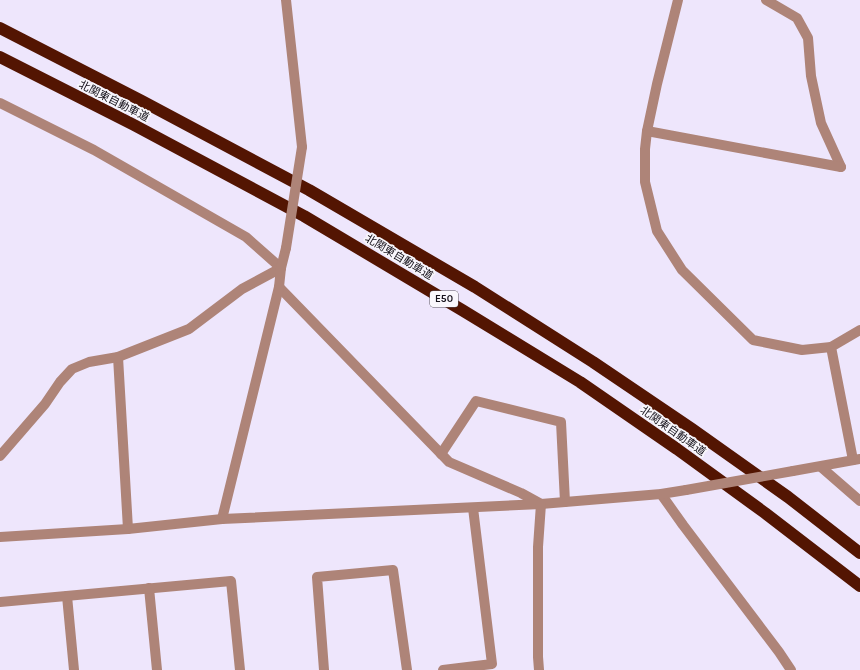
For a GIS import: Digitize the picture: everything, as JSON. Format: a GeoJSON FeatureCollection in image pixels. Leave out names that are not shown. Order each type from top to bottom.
{"type":"FeatureCollection","features":[{"type":"Feature","properties":{"kind":"highway","name":"北関東自動車道"},"geometry":{"type":"LineString","coordinates":[[0,28],[142,101],[302,187],[475,287],[593,362],[692,429],[788,497],[860,553]]}},
{"type":"Feature","properties":{"kind":"highway","name":"北関東自動車道"},"geometry":{"type":"LineString","coordinates":[[0,57],[134,125],[304,216],[560,370],[677,449],[765,513],[860,586]]}},
{"type":"Feature","properties":{"kind":"street"},"geometry":{"type":"LineString","coordinates":[[222,519],[279,287],[302,147],[286,0]]}},
{"type":"Feature","properties":{"kind":"street"},"geometry":{"type":"LineString","coordinates":[[678,0],[657,84],[647,131],[645,149],[645,182],[657,231],[682,270],[753,340],[802,350],[831,347],[860,330]]}},
{"type":"Feature","properties":{"kind":"street"},"geometry":{"type":"LineString","coordinates":[[647,131],[841,166],[821,123],[811,76],[808,38],[797,18],[766,0]]}},
{"type":"Feature","properties":{"kind":"street"},"geometry":{"type":"LineString","coordinates":[[0,103],[94,150],[246,237],[281,268]]}},
{"type":"Feature","properties":{"kind":"street"},"geometry":{"type":"LineString","coordinates":[[0,456],[45,404],[60,382],[72,369],[89,362],[118,357],[189,329],[242,289],[281,268]]}},
{"type":"Feature","properties":{"kind":"street"},"geometry":{"type":"LineString","coordinates":[[279,287],[449,462],[520,493],[541,504]]}},
{"type":"Feature","properties":{"kind":"street"},"geometry":{"type":"LineString","coordinates":[[0,538],[128,529],[222,519],[473,508],[661,494],[857,460],[831,347]]}},
{"type":"Feature","properties":{"kind":"street"},"geometry":{"type":"LineString","coordinates":[[118,357],[128,529]]}},
{"type":"Feature","properties":{"kind":"street"},"geometry":{"type":"LineString","coordinates":[[441,454],[476,401],[560,422],[565,502]]}},
{"type":"Feature","properties":{"kind":"street"},"geometry":{"type":"LineString","coordinates":[[821,467],[860,501]]}},
{"type":"Feature","properties":{"kind":"street"},"geometry":{"type":"LineString","coordinates":[[661,494],[791,670]]}},
{"type":"Feature","properties":{"kind":"street"},"geometry":{"type":"LineString","coordinates":[[539,670],[538,547],[541,504]]}},
{"type":"Feature","properties":{"kind":"street"},"geometry":{"type":"LineString","coordinates":[[443,670],[492,664],[473,508]]}},
{"type":"Feature","properties":{"kind":"street"},"geometry":{"type":"LineString","coordinates":[[324,670],[317,577],[393,570],[406,670]]}},
{"type":"Feature","properties":{"kind":"street"},"geometry":{"type":"LineString","coordinates":[[0,602],[230,581],[240,670]]}},
{"type":"Feature","properties":{"kind":"street"},"geometry":{"type":"LineString","coordinates":[[149,588],[157,670]]}},
{"type":"Feature","properties":{"kind":"street"},"geometry":{"type":"LineString","coordinates":[[67,596],[74,670]]}}]}
